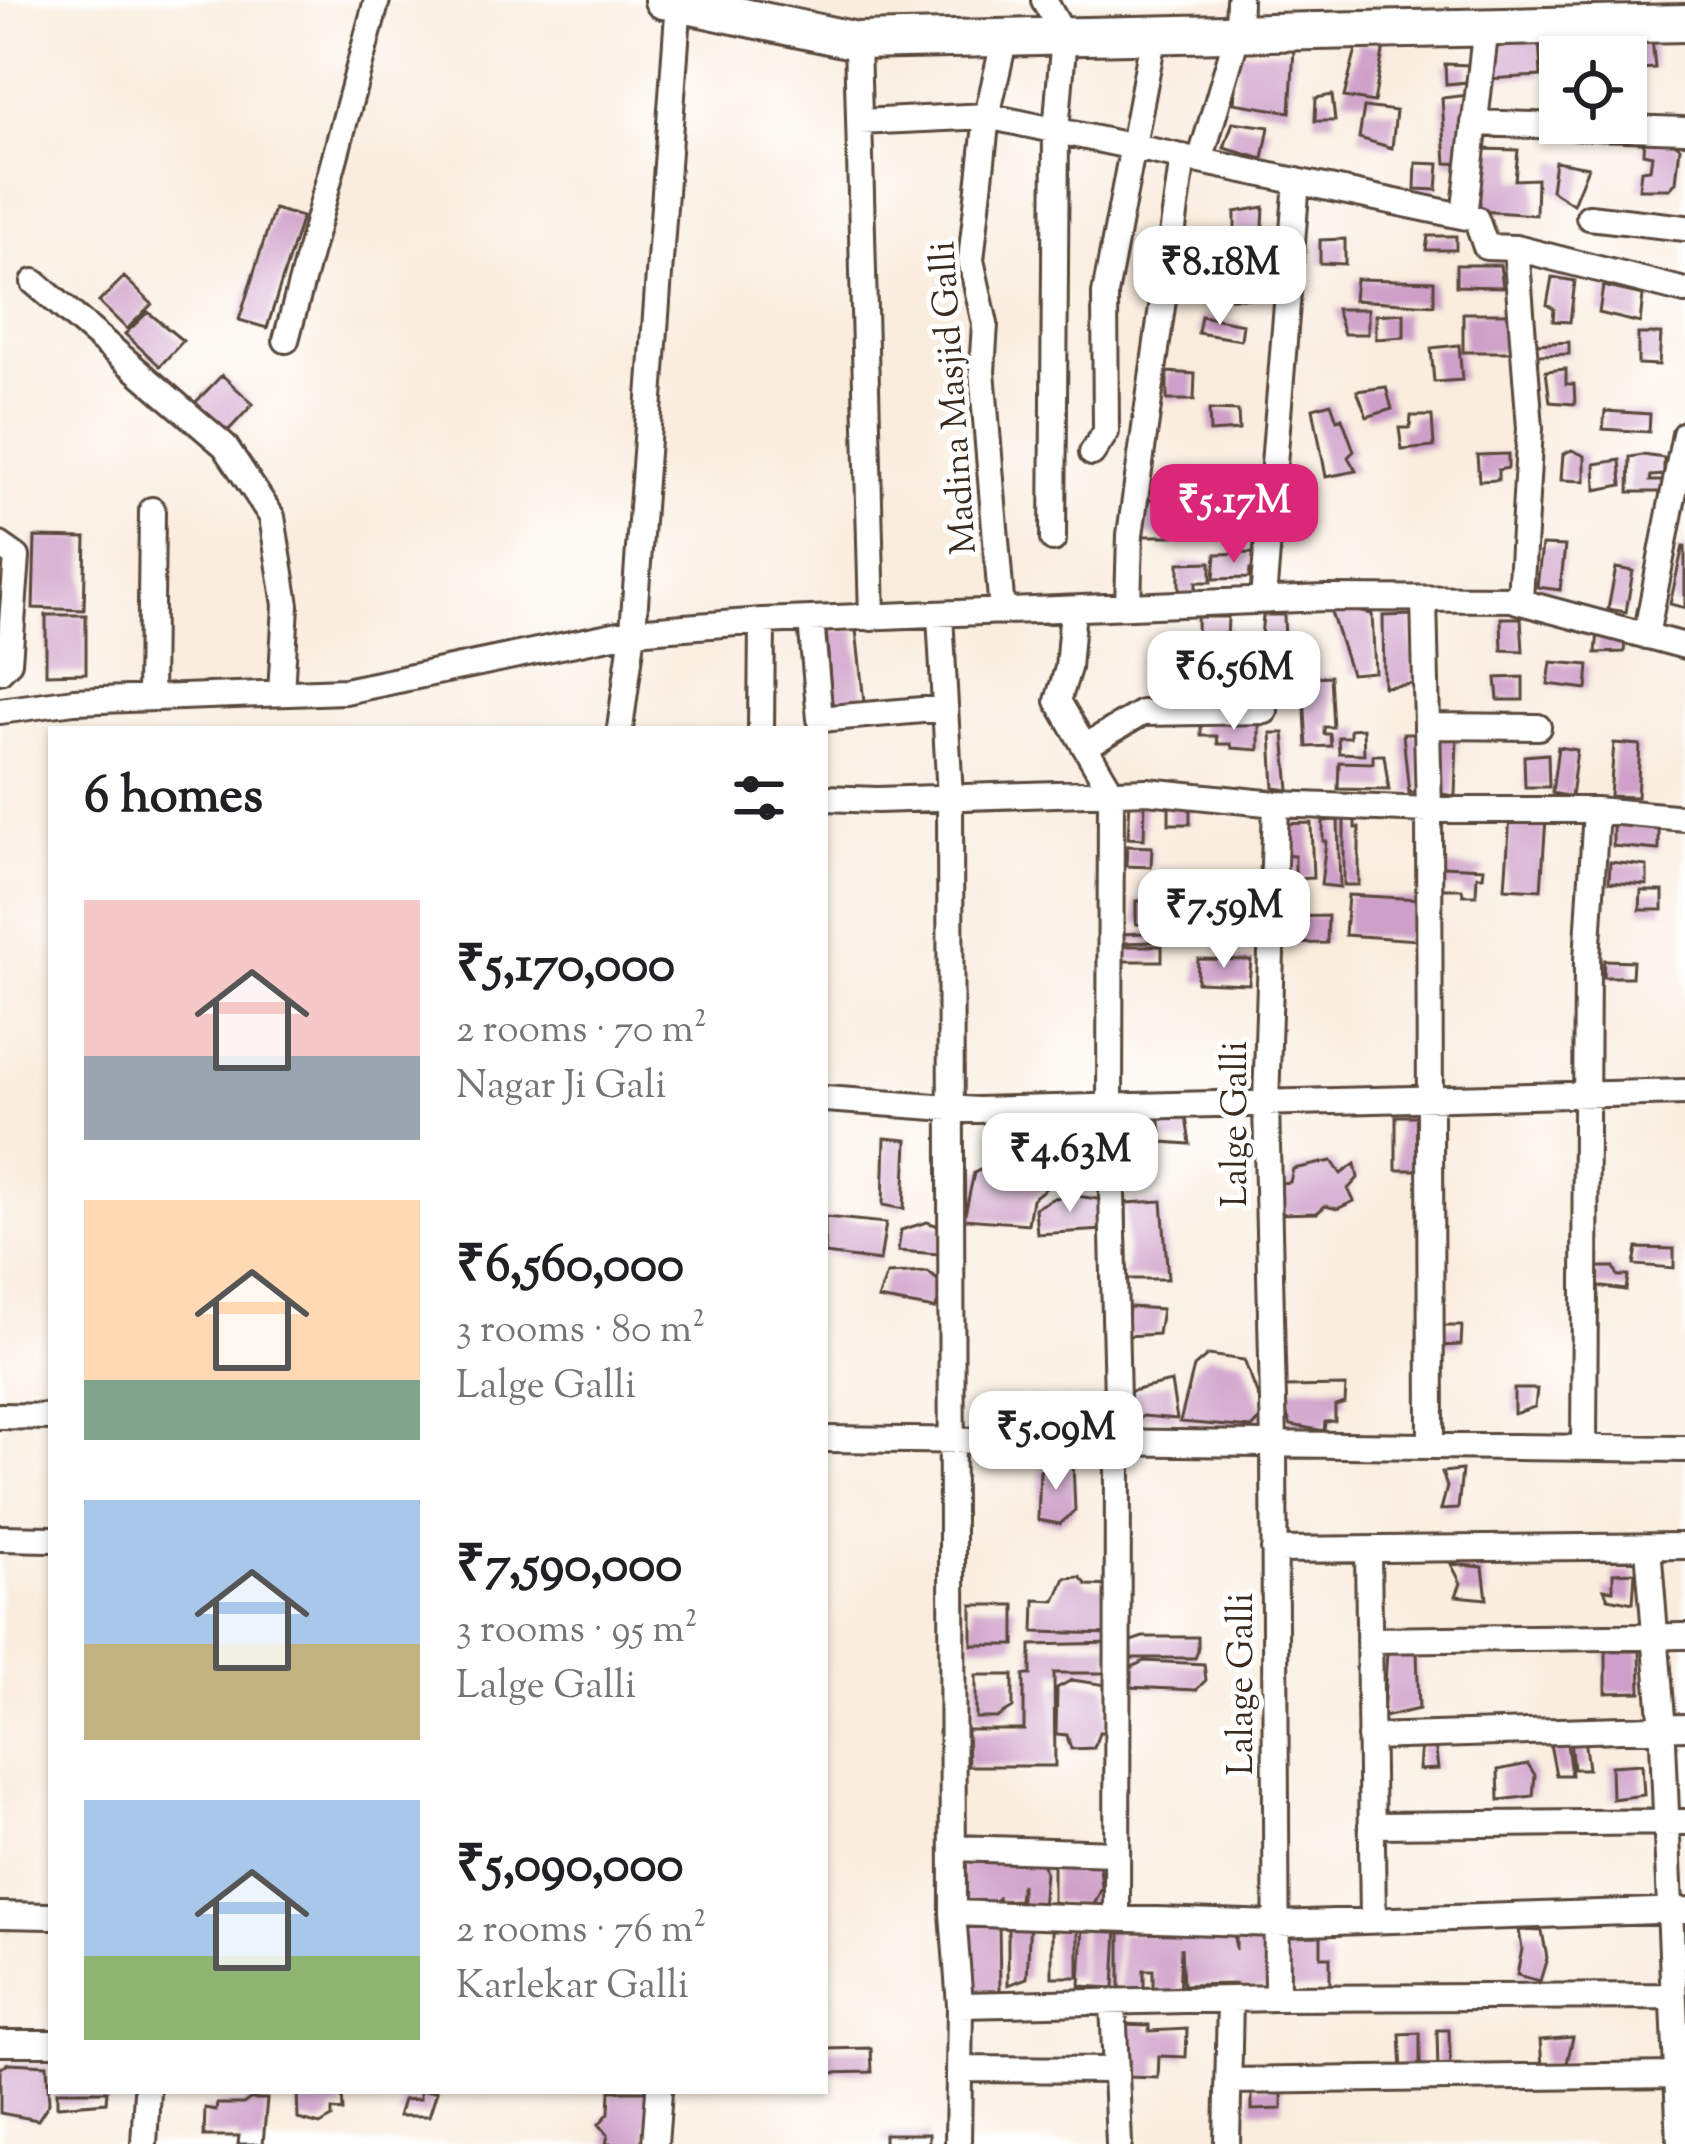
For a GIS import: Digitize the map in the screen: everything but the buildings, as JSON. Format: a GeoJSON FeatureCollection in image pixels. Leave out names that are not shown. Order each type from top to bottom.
{"type":"FeatureCollection","features":[{"type":"Feature","properties":{"kind":"highway"},"geometry":{"type":"LineString","coordinates":[[673,2],[857,40],[1154,34],[1238,16],[1486,26],[1685,23]]}},
{"type":"Feature","properties":{"kind":"street"},"geometry":{"type":"LineString","coordinates":[[286,340],[377,0]]}},
{"type":"Feature","properties":{"kind":"street"},"geometry":{"type":"LineString","coordinates":[[1044,0],[1064,36],[1056,131],[1053,539]]}},
{"type":"Feature","properties":{"kind":"street"},"geometry":{"type":"LineString","coordinates":[[620,726],[633,631],[673,2]]}},
{"type":"Feature","properties":{"kind":"street"},"geometry":{"type":"LineString","coordinates":[[1128,607],[1130,535],[1191,159],[1238,16]]}},
{"type":"Feature","properties":{"kind":"street"},"geometry":{"type":"LineString","coordinates":[[1464,216],[1486,26]]}},
{"type":"Feature","properties":{"kind":"street"},"geometry":{"type":"LineString","coordinates":[[1092,453],[1106,433],[1105,293],[1154,34]]}},
{"type":"Feature","properties":{"kind":"street","name":"Madina Masjid Galli"},"geometry":{"type":"LineString","coordinates":[[1002,612],[982,371],[985,324],[971,260],[987,116],[1004,37]]}},
{"type":"Feature","properties":{"kind":"street"},"geometry":{"type":"LineString","coordinates":[[857,40],[872,618]]}},
{"type":"Feature","properties":{"kind":"street"},"geometry":{"type":"LineString","coordinates":[[860,122],[987,116],[1476,219],[1486,247],[1516,248],[1685,291]]}},
{"type":"Feature","properties":{"kind":"street"},"geometry":{"type":"LineString","coordinates":[[1474,123],[1685,130]]}},
{"type":"Feature","properties":{"kind":"street"},"geometry":{"type":"LineString","coordinates":[[1263,600],[1297,181]]}},
{"type":"Feature","properties":{"kind":"street"},"geometry":{"type":"LineString","coordinates":[[1589,217],[1685,228]]}},
{"type":"Feature","properties":{"kind":"street"},"geometry":{"type":"LineString","coordinates":[[1516,248],[1530,428],[1520,599],[1516,601],[1685,646]]}},
{"type":"Feature","properties":{"kind":"street"},"geometry":{"type":"LineString","coordinates":[[34,282],[225,446],[272,517],[286,605],[281,693]]}},
{"type":"Feature","properties":{"kind":"street"},"geometry":{"type":"LineString","coordinates":[[1646,636],[1685,434]]}},
{"type":"Feature","properties":{"kind":"street"},"geometry":{"type":"LineString","coordinates":[[150,698],[152,510]]}},
{"type":"Feature","properties":{"kind":"street"},"geometry":{"type":"LineString","coordinates":[[0,544],[17,556],[9,662],[0,671]]}},
{"type":"Feature","properties":{"kind":"street"},"geometry":{"type":"LineString","coordinates":[[1424,599],[1431,1446]]}},
{"type":"Feature","properties":{"kind":"street"},"geometry":{"type":"LineString","coordinates":[[0,711],[74,701],[345,691],[633,631],[762,621],[1263,600],[1520,599]]}},
{"type":"Feature","properties":{"kind":"street"},"geometry":{"type":"LineString","coordinates":[[1073,609],[1068,668],[1058,700],[1111,791],[1117,1918]]}},
{"type":"Feature","properties":{"kind":"street"},"geometry":{"type":"LineString","coordinates":[[940,615],[950,797],[953,1913],[960,2006],[958,2144]]}},
{"type":"Feature","properties":{"kind":"street"},"geometry":{"type":"LineString","coordinates":[[811,620],[820,719],[945,708]]}},
{"type":"Feature","properties":{"kind":"street"},"geometry":{"type":"LineString","coordinates":[[761,726],[762,621]]}},
{"type":"Feature","properties":{"kind":"street"},"geometry":{"type":"LineString","coordinates":[[1086,746],[1142,713],[1264,711]]}},
{"type":"Feature","properties":{"kind":"street"},"geometry":{"type":"LineString","coordinates":[[1426,726],[1538,727]]}},
{"type":"Feature","properties":{"kind":"street"},"geometry":{"type":"LineString","coordinates":[[828,798],[1111,791],[1276,804],[1596,810],[1685,818]]}},
{"type":"Feature","properties":{"kind":"street","name":"Lalge Galli"},"geometry":{"type":"LineString","coordinates":[[1274,1444],[1266,1103],[1276,804]]}},
{"type":"Feature","properties":{"kind":"street"},"geometry":{"type":"LineString","coordinates":[[1584,1448],[1587,960],[1596,810]]}},
{"type":"Feature","properties":{"kind":"street"},"geometry":{"type":"LineString","coordinates":[[828,1100],[952,1108],[1685,1092]]}},
{"type":"Feature","properties":{"kind":"street"},"geometry":{"type":"LineString","coordinates":[[0,1416],[48,1418]]}},
{"type":"Feature","properties":{"kind":"street"},"geometry":{"type":"LineString","coordinates":[[828,1439],[1685,1449]]}},
{"type":"Feature","properties":{"kind":"street","name":"Lalage Galli"},"geometry":{"type":"LineString","coordinates":[[1274,1444],[1277,1998]]}},
{"type":"Feature","properties":{"kind":"street"},"geometry":{"type":"LineString","coordinates":[[0,1538],[48,1539]]}},
{"type":"Feature","properties":{"kind":"street"},"geometry":{"type":"LineString","coordinates":[[1274,1550],[1685,1546]]}},
{"type":"Feature","properties":{"kind":"street"},"geometry":{"type":"LineString","coordinates":[[1648,1548],[1656,1636],[1674,1728],[1677,1911],[1673,1996],[1680,2144]]}},
{"type":"Feature","properties":{"kind":"street"},"geometry":{"type":"LineString","coordinates":[[1368,1551],[1373,1919]]}},
{"type":"Feature","properties":{"kind":"street"},"geometry":{"type":"LineString","coordinates":[[1369,1640],[1685,1636]]}},
{"type":"Feature","properties":{"kind":"street"},"geometry":{"type":"LineString","coordinates":[[1370,1737],[1674,1728]]}},
{"type":"Feature","properties":{"kind":"street"},"geometry":{"type":"LineString","coordinates":[[1372,1825],[1676,1822]]}},
{"type":"Feature","properties":{"kind":"street"},"geometry":{"type":"LineString","coordinates":[[953,1848],[1117,1853]]}},
{"type":"Feature","properties":{"kind":"street"},"geometry":{"type":"LineString","coordinates":[[953,1913],[1276,1924],[1677,1911]]}},
{"type":"Feature","properties":{"kind":"street"},"geometry":{"type":"LineString","coordinates":[[0,1915],[48,1916]]}},
{"type":"Feature","properties":{"kind":"street"},"geometry":{"type":"LineString","coordinates":[[960,2006],[1673,1996]]}},
{"type":"Feature","properties":{"kind":"street"},"geometry":{"type":"LineString","coordinates":[[1228,2144],[1230,1999]]}},
{"type":"Feature","properties":{"kind":"street"},"geometry":{"type":"LineString","coordinates":[[1113,2002],[1119,2144]]}},
{"type":"Feature","properties":{"kind":"street"},"geometry":{"type":"LineString","coordinates":[[0,2043],[48,2043]]}},
{"type":"Feature","properties":{"kind":"street"},"geometry":{"type":"LineString","coordinates":[[959,2069],[1116,2070]]}},
{"type":"Feature","properties":{"kind":"street"},"geometry":{"type":"LineString","coordinates":[[1228,2081],[1677,2074]]}},
{"type":"Feature","properties":{"kind":"street"},"geometry":{"type":"LineString","coordinates":[[144,2144],[147,2094]]}},
{"type":"Feature","properties":{"kind":"street"},"geometry":{"type":"LineString","coordinates":[[655,2144],[659,2094]]}}]}
